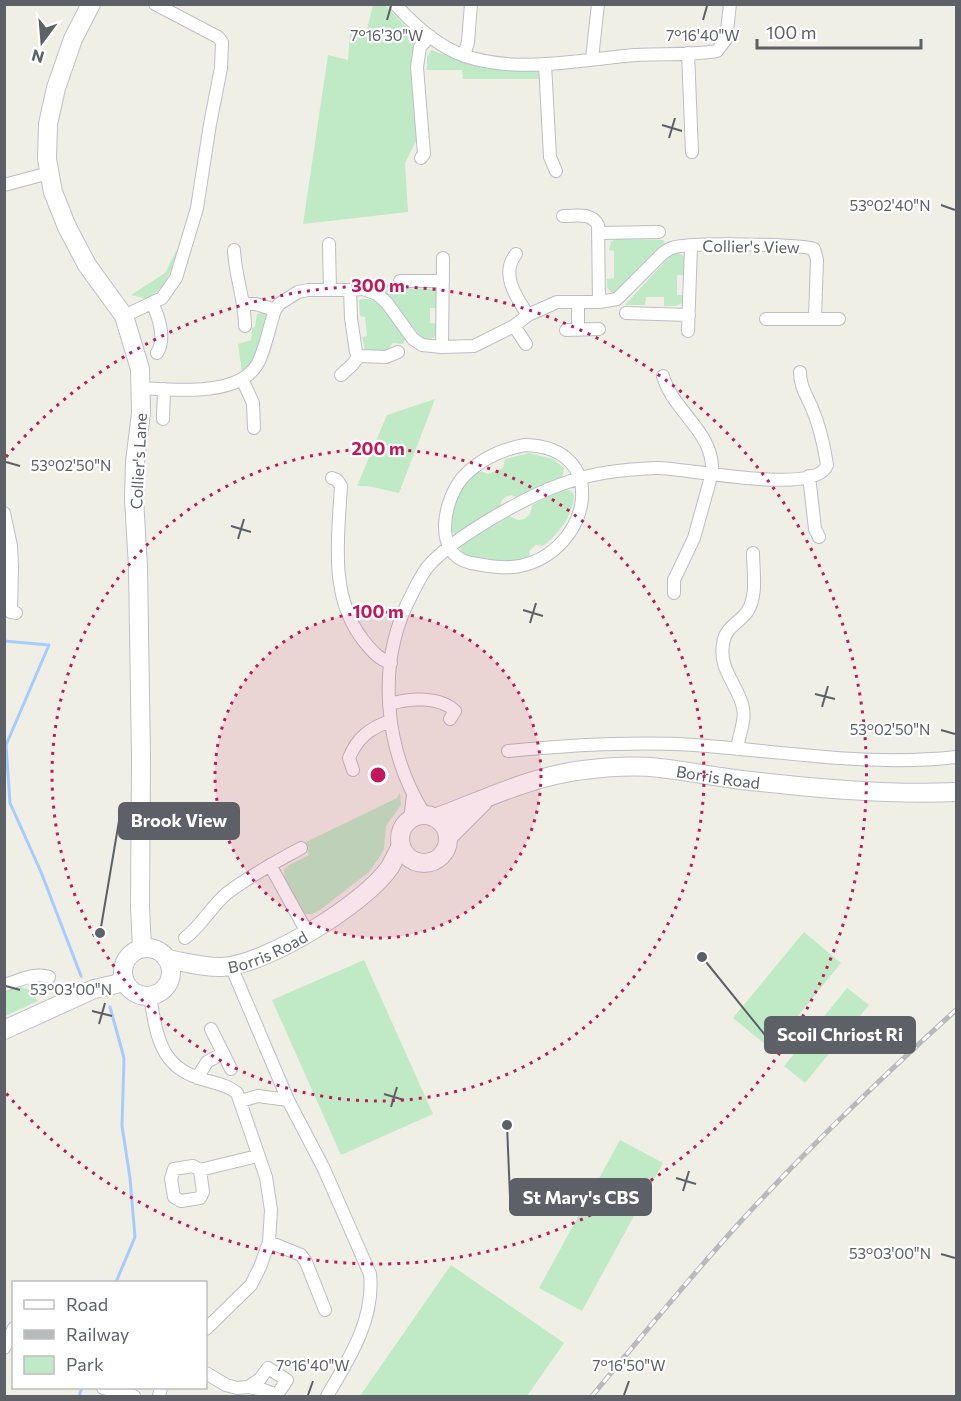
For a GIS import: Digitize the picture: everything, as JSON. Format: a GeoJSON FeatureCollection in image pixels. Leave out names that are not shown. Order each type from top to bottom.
{"type":"FeatureCollection","features":[{"type":"Feature","properties":{"kind":"street","name":"Collier's Lane"},"geometry":{"type":"LineString","coordinates":[[91,4],[73,39],[52,105],[47,142],[53,192],[74,243],[124,316],[137,354],[142,388],[134,499],[138,567],[142,948]]}},
{"type":"Feature","properties":{"kind":"street"},"geometry":{"type":"LineString","coordinates":[[124,316],[162,298],[176,278],[197,208],[221,68],[222,42],[213,32],[155,4]]}},
{"type":"Feature","properties":{"kind":"street"},"geometry":{"type":"LineString","coordinates":[[394,4],[411,22],[464,56],[496,62],[545,64],[717,51],[726,39],[730,4]]}},
{"type":"Feature","properties":{"kind":"street"},"geometry":{"type":"LineString","coordinates":[[464,56],[468,42],[471,4]]}},
{"type":"Feature","properties":{"kind":"street"},"geometry":{"type":"LineString","coordinates":[[592,59],[598,4]]}},
{"type":"Feature","properties":{"kind":"street"},"geometry":{"type":"LineString","coordinates":[[421,159],[424,154],[417,67],[420,48],[430,36]]}},
{"type":"Feature","properties":{"kind":"street"},"geometry":{"type":"LineString","coordinates":[[688,53],[692,152]]}},
{"type":"Feature","properties":{"kind":"street"},"geometry":{"type":"LineString","coordinates":[[545,64],[550,157],[556,171]]}},
{"type":"Feature","properties":{"kind":"street"},"geometry":{"type":"LineString","coordinates":[[4,185],[49,173]]}},
{"type":"Feature","properties":{"kind":"street"},"geometry":{"type":"LineString","coordinates":[[563,216],[592,217],[598,225],[598,302]]}},
{"type":"Feature","properties":{"kind":"street"},"geometry":{"type":"LineString","coordinates":[[598,233],[659,232]]}},
{"type":"Feature","properties":{"kind":"street"},"geometry":{"type":"LineString","coordinates":[[329,244],[330,290]]}},
{"type":"Feature","properties":{"kind":"street","name":"Collier's View"},"geometry":{"type":"LineString","coordinates":[[688,331],[691,246]]}},
{"type":"Feature","properties":{"kind":"street","name":"Collier's View"},"geometry":{"type":"LineString","coordinates":[[275,310],[279,304],[298,292],[363,289],[377,294],[387,303],[413,339],[430,347],[474,346],[514,326],[528,315],[557,302],[578,303],[617,299],[663,253],[672,247],[801,246],[814,249],[817,260],[815,318]]}},
{"type":"Feature","properties":{"kind":"street"},"geometry":{"type":"LineString","coordinates":[[234,250],[235,269],[244,304],[245,326]]}},
{"type":"Feature","properties":{"kind":"street"},"geometry":{"type":"LineString","coordinates":[[516,254],[511,259],[509,278],[514,292],[528,315]]}},
{"type":"Feature","properties":{"kind":"street"},"geometry":{"type":"LineString","coordinates":[[441,347],[443,258]]}},
{"type":"Feature","properties":{"kind":"street"},"geometry":{"type":"LineString","coordinates":[[400,281],[443,281]]}},
{"type":"Feature","properties":{"kind":"street"},"geometry":{"type":"LineString","coordinates":[[350,290],[351,318],[356,352],[359,356]]}},
{"type":"Feature","properties":{"kind":"street"},"geometry":{"type":"LineString","coordinates":[[152,303],[162,333],[161,347],[157,353]]}},
{"type":"Feature","properties":{"kind":"street"},"geometry":{"type":"LineString","coordinates":[[578,303],[572,330],[599,329]]}},
{"type":"Feature","properties":{"kind":"street"},"geometry":{"type":"LineString","coordinates":[[142,388],[206,389],[231,384],[253,370],[258,362],[275,310],[256,304],[244,304]]}},
{"type":"Feature","properties":{"kind":"street"},"geometry":{"type":"LineString","coordinates":[[626,313],[689,315]]}},
{"type":"Feature","properties":{"kind":"street"},"geometry":{"type":"LineString","coordinates":[[765,319],[839,319]]}},
{"type":"Feature","properties":{"kind":"street"},"geometry":{"type":"LineString","coordinates":[[514,326],[526,344]]}},
{"type":"Feature","properties":{"kind":"street"},"geometry":{"type":"LineString","coordinates":[[359,356],[386,357],[398,352]]}},
{"type":"Feature","properties":{"kind":"street"},"geometry":{"type":"LineString","coordinates":[[341,375],[359,356]]}},
{"type":"Feature","properties":{"kind":"street"},"geometry":{"type":"LineString","coordinates":[[423,817],[402,829],[401,846],[408,857],[420,863],[439,858],[447,845],[448,837],[444,826],[423,817],[397,754],[390,722],[391,663],[405,608],[429,564],[449,548],[519,504],[563,483],[579,479],[628,470],[658,468],[712,473],[752,480],[809,477],[822,472],[827,465],[824,441],[800,384],[800,372]]}},
{"type":"Feature","properties":{"kind":"street"},"geometry":{"type":"LineString","coordinates":[[663,376],[666,386],[699,429],[710,452],[712,463],[712,473],[694,538],[674,580],[674,593]]}},
{"type":"Feature","properties":{"kind":"street"},"geometry":{"type":"LineString","coordinates":[[242,379],[253,404],[254,428]]}},
{"type":"Feature","properties":{"kind":"street"},"geometry":{"type":"LineString","coordinates":[[163,419],[164,389]]}},
{"type":"Feature","properties":{"kind":"street"},"geometry":{"type":"LineString","coordinates":[[525,445],[545,447],[556,451],[574,466],[583,497],[575,523],[558,547],[540,559],[512,567],[483,566],[466,562],[449,548],[445,522],[447,507],[454,490],[463,477],[478,463],[495,454],[525,445]]}},
{"type":"Feature","properties":{"kind":"street"},"geometry":{"type":"LineString","coordinates":[[809,477],[815,529],[819,537]]}},
{"type":"Feature","properties":{"kind":"street"},"geometry":{"type":"LineString","coordinates":[[332,478],[337,480],[341,486],[338,555],[341,595],[346,613],[376,655],[391,663]]}},
{"type":"Feature","properties":{"kind":"street"},"geometry":{"type":"LineString","coordinates":[[4,513],[11,546],[11,612],[16,613]]}},
{"type":"Feature","properties":{"kind":"street"},"geometry":{"type":"LineString","coordinates":[[737,748],[744,722],[743,705],[722,661],[723,643],[725,633],[747,611],[752,601],[753,553]]}},
{"type":"Feature","properties":{"kind":"street"},"geometry":{"type":"LineString","coordinates":[[390,704],[418,700],[441,703],[455,711],[450,719]]}},
{"type":"Feature","properties":{"kind":"street"},"geometry":{"type":"LineString","coordinates":[[353,770],[349,758],[361,738],[376,726],[390,722]]}},
{"type":"Feature","properties":{"kind":"street"},"geometry":{"type":"LineString","coordinates":[[508,751],[613,743],[659,743],[880,761],[957,757]]}},
{"type":"Feature","properties":{"kind":"street","name":"Borris Road"},"geometry":{"type":"LineString","coordinates":[[423,817],[486,799],[557,774],[622,767],[658,768],[741,780],[838,789],[920,794],[957,792]]}},
{"type":"Feature","properties":{"kind":"street","name":"Borris Road"},"geometry":{"type":"LineString","coordinates":[[448,837],[486,799]]}},
{"type":"Feature","properties":{"kind":"street","name":"Borris Road"},"geometry":{"type":"LineString","coordinates":[[167,959],[210,966],[231,966],[265,954],[308,934],[344,909],[377,881],[390,867],[401,846]]}},
{"type":"Feature","properties":{"kind":"street"},"geometry":{"type":"LineString","coordinates":[[185,938],[224,896],[270,865],[301,848]]}},
{"type":"Feature","properties":{"kind":"street","name":"Borris Road"},"geometry":{"type":"LineString","coordinates":[[377,881],[420,863]]}},
{"type":"Feature","properties":{"kind":"street"},"geometry":{"type":"LineString","coordinates":[[270,865],[308,934]]}},
{"type":"Feature","properties":{"kind":"street"},"geometry":{"type":"LineString","coordinates":[[142,948],[158,951],[167,959],[171,972],[168,984],[160,993],[150,996],[135,994],[125,982],[123,971],[124,963],[130,955],[142,948]]}},
{"type":"Feature","properties":{"kind":"street","name":"Borris Road"},"geometry":{"type":"LineString","coordinates":[[168,984],[210,966]]}},
{"type":"Feature","properties":{"kind":"street"},"geometry":{"type":"LineString","coordinates":[[231,966],[288,1100],[324,1169],[370,1274],[372,1290],[364,1321],[350,1357],[327,1396]]}},
{"type":"Feature","properties":{"kind":"street"},"geometry":{"type":"LineString","coordinates":[[4,985],[32,976],[49,976]]}},
{"type":"Feature","properties":{"kind":"street"},"geometry":{"type":"LineString","coordinates":[[4,1030],[94,989],[125,982]]}},
{"type":"Feature","properties":{"kind":"street"},"geometry":{"type":"LineString","coordinates":[[150,996],[159,1042],[175,1067],[197,1078],[231,1088],[237,1093],[266,1177],[269,1197],[269,1242],[260,1267],[251,1285],[207,1326]]}},
{"type":"Feature","properties":{"kind":"street"},"geometry":{"type":"LineString","coordinates":[[211,1029],[231,1069]]}},
{"type":"Feature","properties":{"kind":"street"},"geometry":{"type":"LineString","coordinates":[[197,1078],[207,1062],[223,1053]]}},
{"type":"Feature","properties":{"kind":"street"},"geometry":{"type":"LineString","coordinates":[[241,1101],[258,1096],[288,1100]]}},
{"type":"Feature","properties":{"kind":"street"},"geometry":{"type":"LineString","coordinates":[[200,1170],[257,1156]]}},
{"type":"Feature","properties":{"kind":"street"},"geometry":{"type":"LineString","coordinates":[[269,1242],[300,1255],[306,1262],[325,1310]]}},
{"type":"Feature","properties":{"kind":"street"},"geometry":{"type":"LineString","coordinates":[[4,1348],[12,1332]]}},
{"type":"Feature","properties":{"kind":"street"},"geometry":{"type":"LineString","coordinates":[[207,1374],[226,1385],[237,1388],[248,1387]]}},
{"type":"Feature","properties":{"kind":"street"},"geometry":{"type":"LineString","coordinates":[[107,1389],[134,1396]]}},
{"type":"Feature","properties":{"kind":"green space"},"geometry":{"type":"Polygon","coordinates":[[[373,5],[385,5],[414,35],[412,79],[418,137],[405,163],[408,212],[303,224],[328,55],[348,60],[350,34],[365,37],[373,5]]]}},
{"type":"Feature","properties":{"kind":"green space"},"geometry":{"type":"Polygon","coordinates":[[[431,50],[482,68],[536,71],[542,79],[463,79],[462,70],[427,70],[427,57],[431,50]]]}},
{"type":"Feature","properties":{"kind":"green space"},"geometry":{"type":"Polygon","coordinates":[[[616,239],[663,240],[665,244],[616,294],[612,294],[607,287],[607,279],[614,278],[614,251],[609,250],[611,242],[616,239]]]}},
{"type":"Feature","properties":{"kind":"green space"},"geometry":{"type":"Polygon","coordinates":[[[176,251],[170,273],[153,295],[146,299],[131,295],[165,273],[176,251]]]}},
{"type":"Feature","properties":{"kind":"green space"},"geometry":{"type":"Polygon","coordinates":[[[678,253],[685,257],[686,275],[677,275],[677,295],[685,295],[682,303],[676,306],[664,306],[664,297],[646,297],[645,305],[625,305],[672,254],[678,253]]]}},
{"type":"Feature","properties":{"kind":"green space"},"geometry":{"type":"Polygon","coordinates":[[[386,289],[436,291],[437,308],[430,308],[430,323],[437,324],[436,337],[425,340],[420,336],[383,292],[386,289]]]}},
{"type":"Feature","properties":{"kind":"green space"},"geometry":{"type":"Polygon","coordinates":[[[364,299],[383,307],[406,339],[403,344],[393,343],[385,352],[365,350],[362,337],[367,336],[365,317],[360,316],[359,300],[364,299]]]}},
{"type":"Feature","properties":{"kind":"green space"},"geometry":{"type":"Polygon","coordinates":[[[266,313],[268,317],[257,355],[248,368],[242,372],[238,344],[251,340],[257,314],[266,313]]]}},
{"type":"Feature","properties":{"kind":"green space"},"geometry":{"type":"Polygon","coordinates":[[[435,399],[399,493],[368,486],[357,486],[387,415],[435,399]]]}},
{"type":"Feature","properties":{"kind":"green space"},"geometry":{"type":"Polygon","coordinates":[[[529,453],[553,459],[564,468],[562,479],[521,499],[511,495],[506,497],[501,502],[500,509],[458,535],[451,532],[452,505],[460,491],[472,478],[479,471],[488,474],[503,468],[505,459],[529,453]]]}},
{"type":"Feature","properties":{"kind":"green space"},"geometry":{"type":"Polygon","coordinates":[[[570,490],[574,495],[573,503],[564,524],[543,546],[536,545],[529,551],[530,556],[505,561],[463,558],[460,546],[510,516],[518,520],[525,518],[530,514],[532,505],[560,491],[570,490]]]}},
{"type":"Feature","properties":{"kind":"green space"},"geometry":{"type":"Polygon","coordinates":[[[400,792],[401,805],[386,826],[384,849],[369,872],[320,910],[312,914],[305,914],[285,879],[284,870],[309,855],[306,842],[397,798],[400,792]]]}},
{"type":"Feature","properties":{"kind":"green space"},"geometry":{"type":"Polygon","coordinates":[[[804,932],[841,963],[771,1049],[733,1018],[804,932]]]}},
{"type":"Feature","properties":{"kind":"green space"},"geometry":{"type":"Polygon","coordinates":[[[364,960],[433,1114],[341,1155],[272,1000],[364,960]]]}},
{"type":"Feature","properties":{"kind":"green space"},"geometry":{"type":"Polygon","coordinates":[[[21,987],[29,990],[38,1001],[5,1016],[5,992],[21,987]]]}},
{"type":"Feature","properties":{"kind":"green space"},"geometry":{"type":"Polygon","coordinates":[[[847,988],[869,1005],[805,1083],[784,1066],[847,988]]]}},
{"type":"Feature","properties":{"kind":"green space"},"geometry":{"type":"Polygon","coordinates":[[[620,1140],[663,1163],[582,1311],[539,1288],[620,1140]]]}},
{"type":"Feature","properties":{"kind":"green space"},"geometry":{"type":"Polygon","coordinates":[[[451,1265],[564,1343],[527,1396],[360,1396],[451,1265]]]}},
{"type":"Feature","properties":{"kind":"waterway"},"geometry":{"type":"LineString","coordinates":[[4,641],[49,645],[6,745],[10,803],[41,872],[81,976]]}},
{"type":"Feature","properties":{"kind":"waterway"},"geometry":{"type":"LineString","coordinates":[[110,1007],[124,1058],[122,1126],[130,1178],[135,1237],[116,1281]]}},
{"type":"Feature","properties":{"kind":"waterway"},"geometry":{"type":"LineString","coordinates":[[79,1396],[82,1389]]}},
{"type":"Feature","properties":{"kind":"railway"},"geometry":{"type":"LineString","coordinates":[[592,1396],[666,1307],[768,1192],[847,1112],[956,1010]]}},
{"type":"Feature","properties":{"kind":"place","name":"Brook View"},"geometry":{"type":"Point","coordinates":[100,933]}},
{"type":"Feature","properties":{"kind":"place","name":"Scoil Chriost Ri"},"geometry":{"type":"Point","coordinates":[702,957]}},
{"type":"Feature","properties":{"kind":"place","name":"St Mary's CBS"},"geometry":{"type":"Point","coordinates":[507,1125]}}]}
